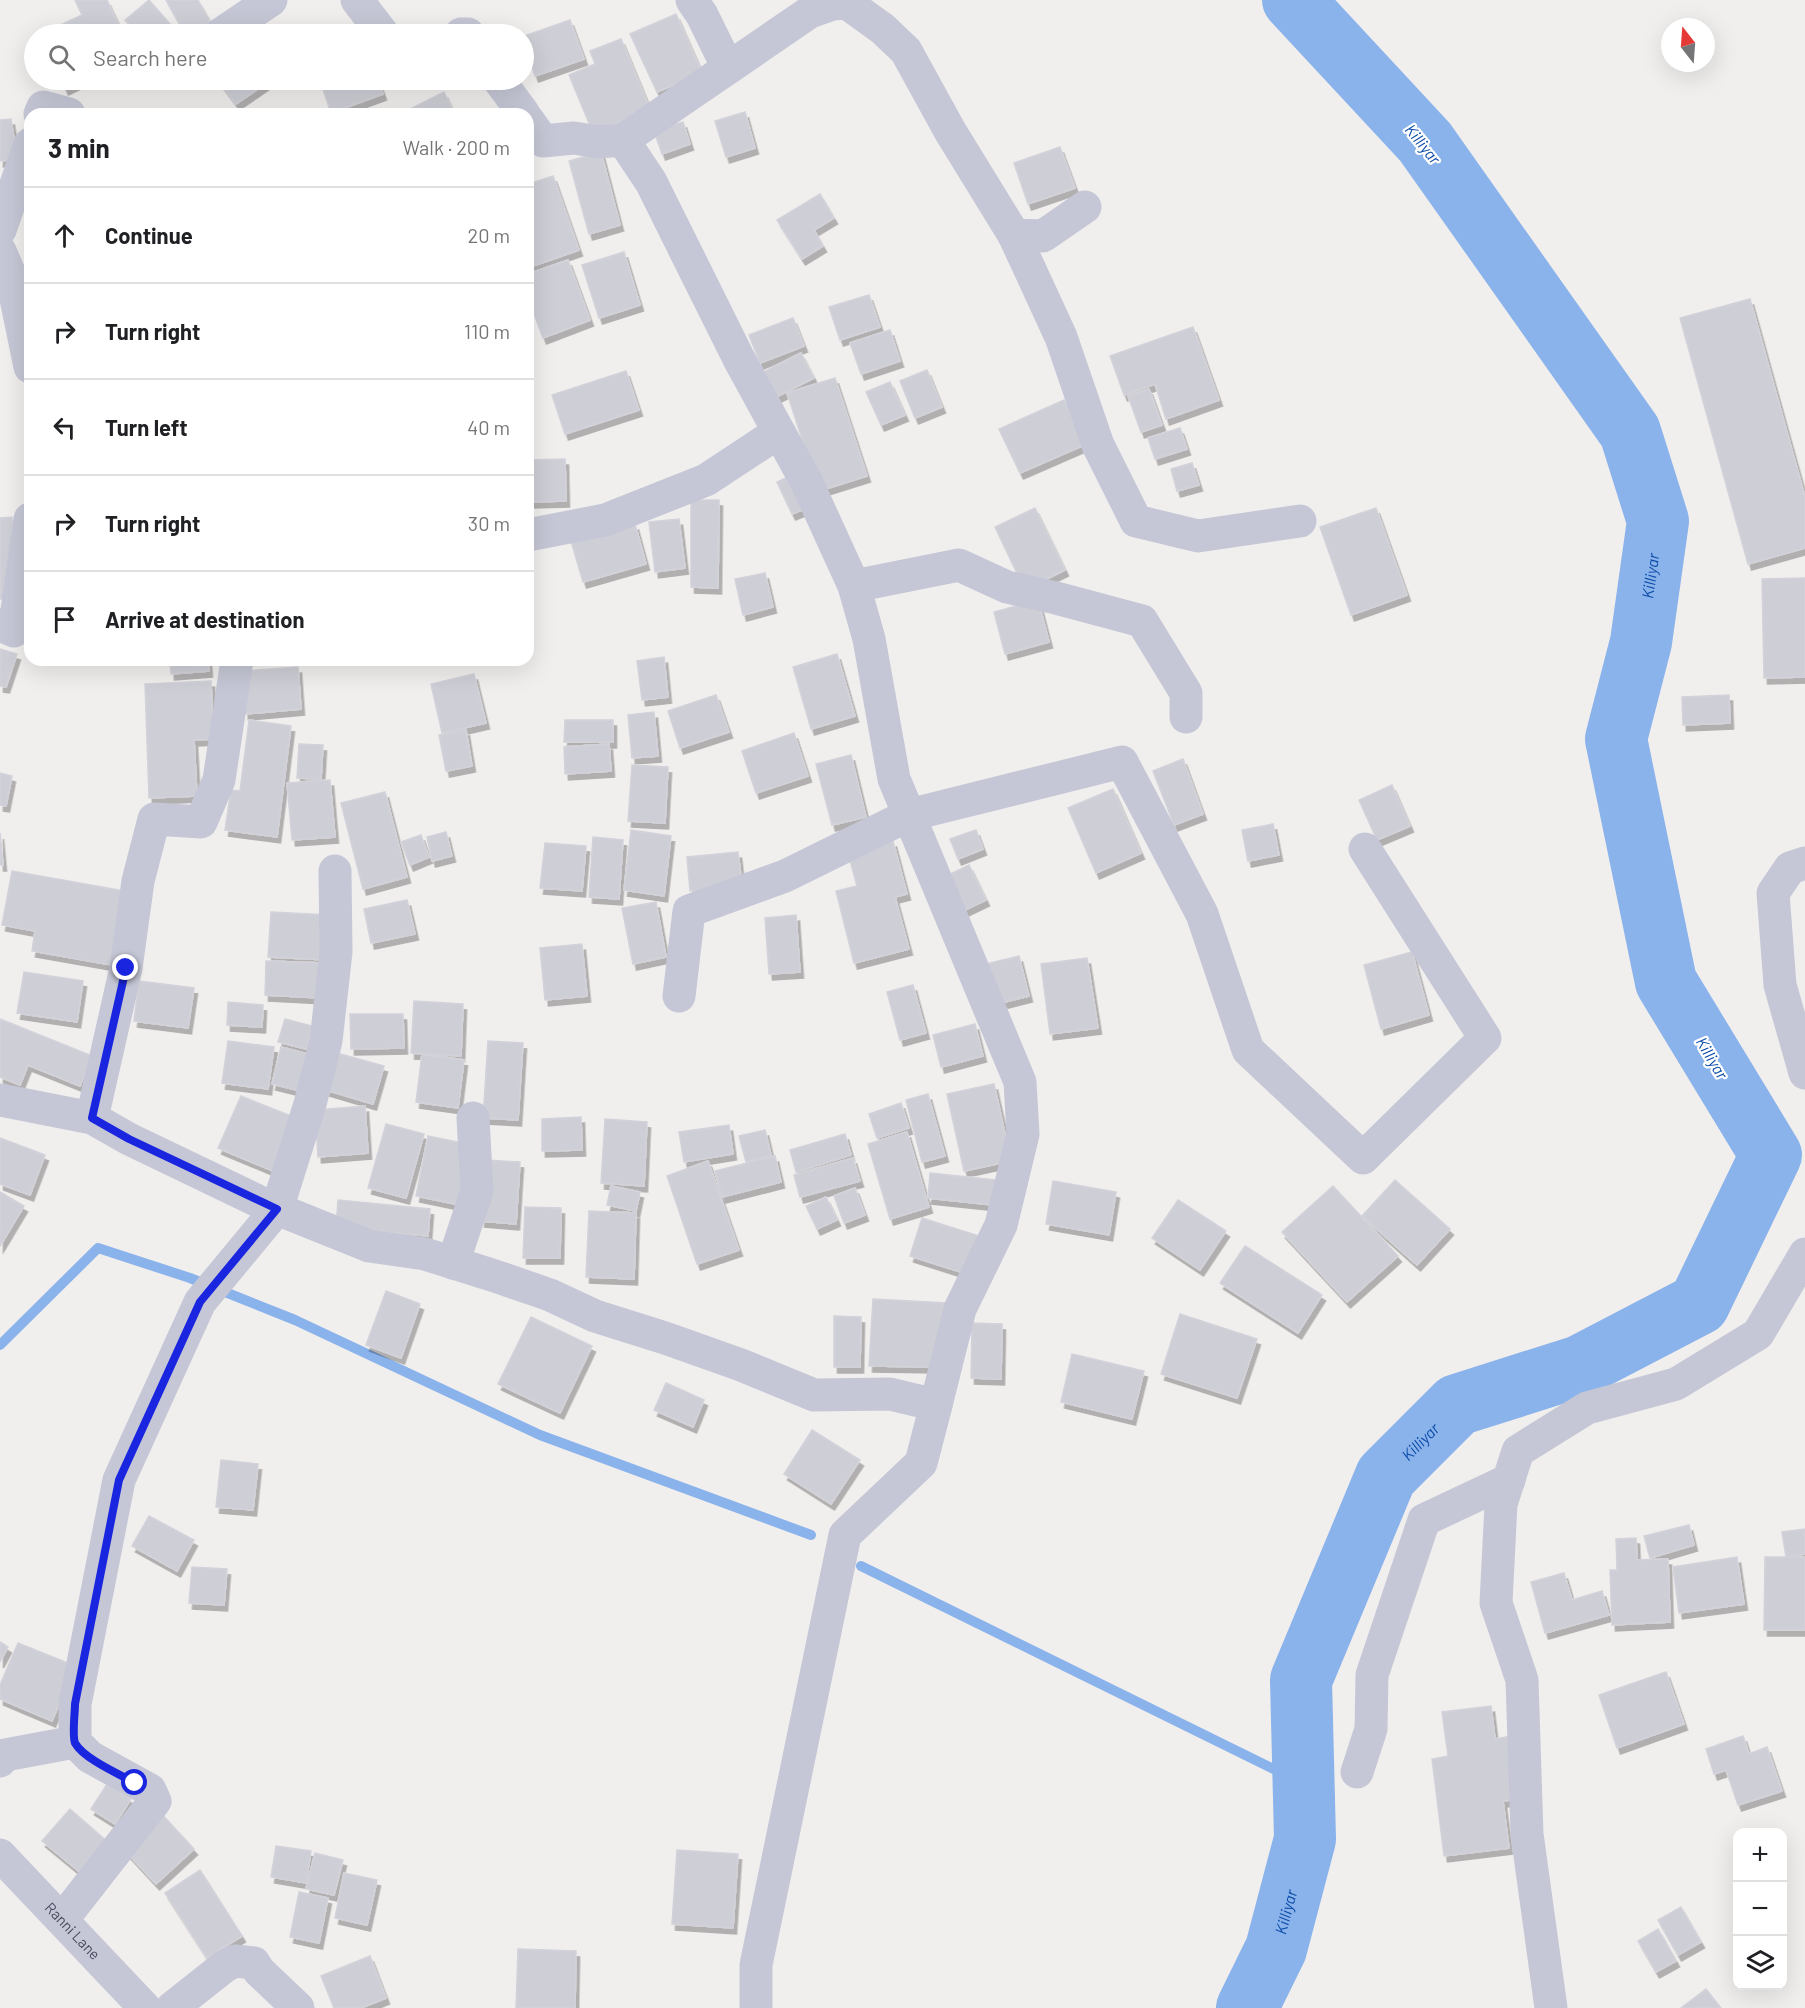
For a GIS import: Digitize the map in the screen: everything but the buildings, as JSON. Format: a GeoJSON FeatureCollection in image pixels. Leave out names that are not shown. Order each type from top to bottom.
{"type":"FeatureCollection","features":[{"type":"Feature","properties":{"kind":"street"},"geometry":{"type":"LineString","coordinates":[[236,24],[271,0]]}},
{"type":"Feature","properties":{"kind":"street"},"geometry":{"type":"LineString","coordinates":[[357,0],[375,24]]}},
{"type":"Feature","properties":{"kind":"street"},"geometry":{"type":"LineString","coordinates":[[692,0],[702,15],[728,68]]}},
{"type":"Feature","properties":{"kind":"street"},"geometry":{"type":"LineString","coordinates":[[534,135],[598,142],[623,140],[810,12],[833,4],[847,3],[853,6],[883,29],[906,51],[950,131],[1014,235],[1061,337],[1098,445],[1136,521],[1198,536],[1300,521]]}},
{"type":"Feature","properties":{"kind":"street"},"geometry":{"type":"LineString","coordinates":[[506,90],[520,108]]}},
{"type":"Feature","properties":{"kind":"street"},"geometry":{"type":"LineString","coordinates":[[623,140],[651,182],[739,359],[807,483],[854,586],[869,639],[894,779],[1020,1082],[1023,1134],[1001,1225],[960,1309],[921,1463],[845,1534],[756,1965],[754,2008]]}},
{"type":"Feature","properties":{"kind":"street"},"geometry":{"type":"LineString","coordinates":[[0,230],[24,161]]}},
{"type":"Feature","properties":{"kind":"street"},"geometry":{"type":"LineString","coordinates":[[1014,235],[1043,236],[1085,207]]}},
{"type":"Feature","properties":{"kind":"street"},"geometry":{"type":"LineString","coordinates":[[0,251],[12,279],[24,338]]}},
{"type":"Feature","properties":{"kind":"street"},"geometry":{"type":"LineString","coordinates":[[534,534],[605,520],[706,480],[779,432]]}},
{"type":"Feature","properties":{"kind":"street"},"geometry":{"type":"LineString","coordinates":[[0,625],[14,631],[24,561]]}},
{"type":"Feature","properties":{"kind":"street"},"geometry":{"type":"LineString","coordinates":[[854,586],[959,565],[1007,587],[1142,621],[1186,693],[1186,717]]}},
{"type":"Feature","properties":{"kind":"street"},"geometry":{"type":"LineString","coordinates":[[92,1118],[126,968],[138,881],[154,819],[201,822],[219,780],[236,666]]}},
{"type":"Feature","properties":{"kind":"street"},"geometry":{"type":"LineString","coordinates":[[679,996],[689,911],[784,876],[909,815],[1122,762],[1202,914],[1248,1050],[1363,1158],[1485,1038],[1365,849]]}},
{"type":"Feature","properties":{"kind":"street"},"geometry":{"type":"LineString","coordinates":[[1805,863],[1790,868],[1773,893],[1780,986],[1805,1074]]}},
{"type":"Feature","properties":{"kind":"street"},"geometry":{"type":"LineString","coordinates":[[62,1920],[155,1801],[150,1790],[90,1757],[75,1742],[75,1704],[119,1480],[200,1302],[277,1209],[310,1104],[326,1041],[336,952],[335,871]]}},
{"type":"Feature","properties":{"kind":"street"},"geometry":{"type":"LineString","coordinates":[[0,1100],[92,1118],[129,1139],[277,1209],[369,1246],[425,1254],[550,1294],[595,1316],[687,1346],[814,1395],[890,1394],[936,1405]]}},
{"type":"Feature","properties":{"kind":"street"},"geometry":{"type":"LineString","coordinates":[[453,1263],[477,1191],[473,1118]]}},
{"type":"Feature","properties":{"kind":"street"},"geometry":{"type":"LineString","coordinates":[[1551,2008],[1527,1834],[1522,1680],[1496,1603],[1501,1504],[1518,1451],[1587,1408],[1676,1384],[1758,1334],[1805,1254]]}},
{"type":"Feature","properties":{"kind":"street"},"geometry":{"type":"LineString","coordinates":[[1357,1772],[1371,1729],[1372,1674],[1424,1520],[1509,1480]]}},
{"type":"Feature","properties":{"kind":"street"},"geometry":{"type":"LineString","coordinates":[[0,1761],[5,1755],[75,1742]]}},
{"type":"Feature","properties":{"kind":"street","name":"Ranni Lane"},"geometry":{"type":"LineString","coordinates":[[0,1855],[145,2008]]}},
{"type":"Feature","properties":{"kind":"street"},"geometry":{"type":"LineString","coordinates":[[172,2008],[225,1966],[235,1961],[254,1963],[259,1971],[296,2007]]}},
{"type":"Feature","properties":{"kind":"waterway","name":"Killiyar"},"geometry":{"type":"LineString","coordinates":[[1247,2008],[1276,1949],[1305,1839],[1301,1680],[1386,1476],[1457,1405],[1580,1366],[1699,1304],[1771,1155],[1666,982],[1616,739],[1641,642],[1658,521],[1630,432],[1425,142],[1293,0]]}},
{"type":"Feature","properties":{"kind":"waterway"},"geometry":{"type":"LineString","coordinates":[[0,1345],[98,1248],[190,1278],[295,1320],[540,1435],[811,1535]]}},
{"type":"Feature","properties":{"kind":"waterway"},"geometry":{"type":"LineString","coordinates":[[861,1566],[1304,1784]]}},
{"type":"Feature","properties":{"kind":"route"},"geometry":{"type":"LineString","coordinates":[[126,968],[92,1118],[129,1139],[277,1209],[200,1302],[119,1480],[75,1704],[74,1732],[75,1742],[90,1757],[135,1783]]}}]}
